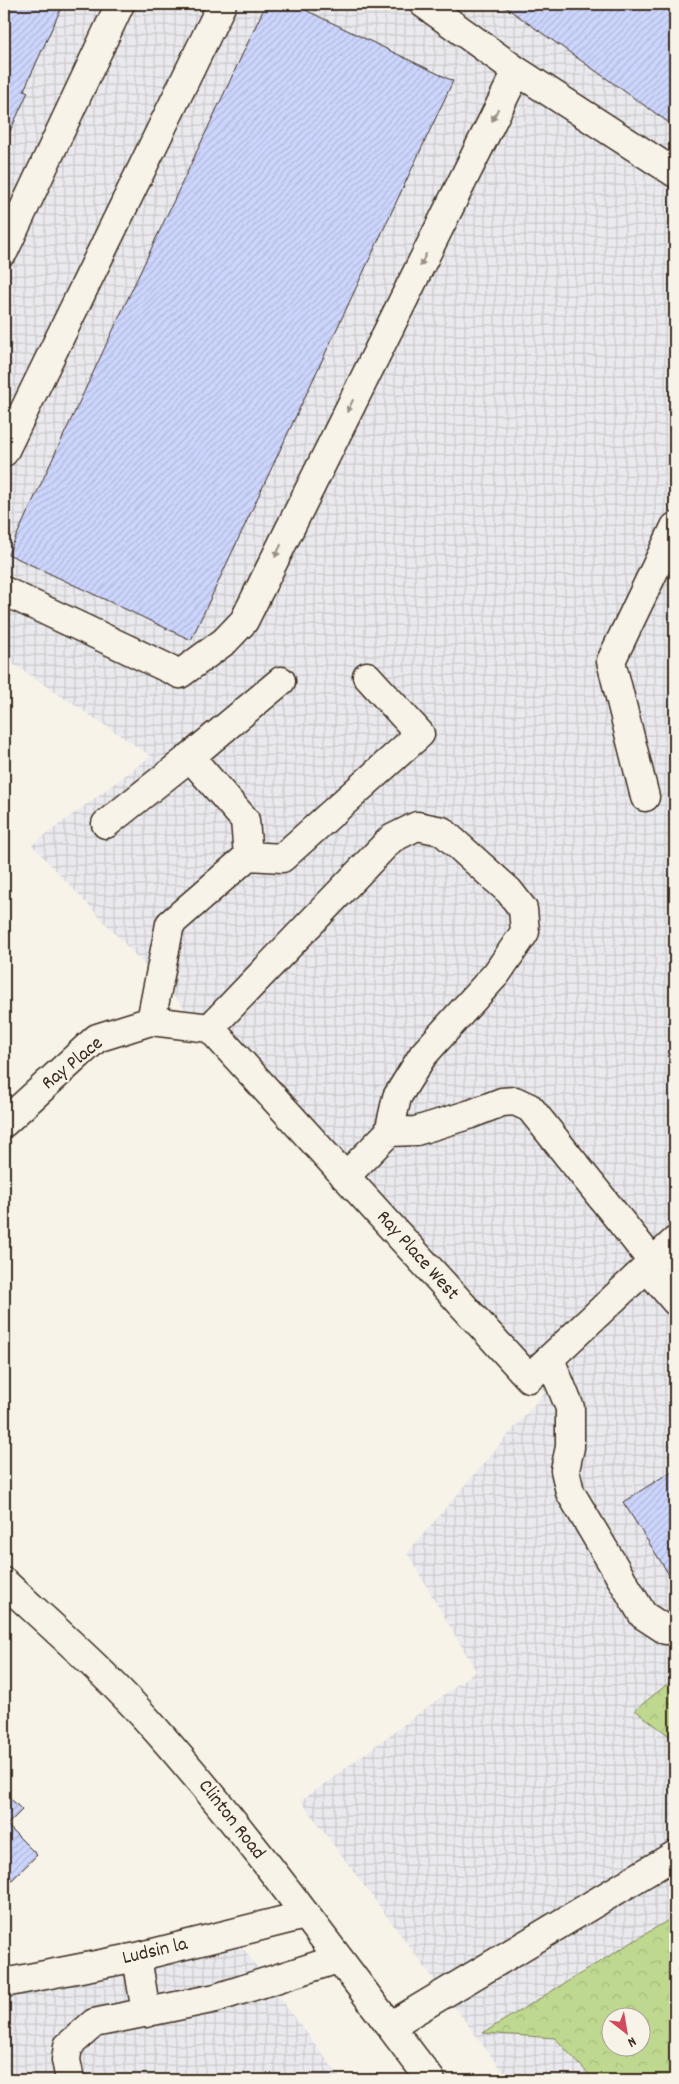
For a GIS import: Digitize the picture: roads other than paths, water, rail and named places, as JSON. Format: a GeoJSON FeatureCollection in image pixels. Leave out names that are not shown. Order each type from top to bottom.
{"type":"FeatureCollection","features":[{"type":"Feature","properties":{"kind":"street"},"geometry":{"type":"LineString","coordinates":[[4,251],[120,4]]}},
{"type":"Feature","properties":{"kind":"street"},"geometry":{"type":"LineString","coordinates":[[4,452],[222,4]]}},
{"type":"Feature","properties":{"kind":"street"},"geometry":{"type":"LineString","coordinates":[[424,4],[517,71],[675,173]]}},
{"type":"Feature","properties":{"kind":"street"},"geometry":{"type":"LineString","coordinates":[[4,591],[180,674],[224,641],[244,621],[517,71]]}},
{"type":"Feature","properties":{"kind":"street"},"geometry":{"type":"LineString","coordinates":[[645,797],[611,661],[675,527]]}},
{"type":"Feature","properties":{"kind":"street"},"geometry":{"type":"LineString","coordinates":[[345,1177],[389,1132],[397,1096],[423,1055],[497,973],[525,932],[523,909],[509,892],[442,831],[417,826],[391,839],[210,1028],[151,1020],[170,924],[248,856],[282,858],[420,734],[367,676]]}},
{"type":"Feature","properties":{"kind":"street"},"geometry":{"type":"LineString","coordinates":[[106,824],[281,681]]}},
{"type":"Feature","properties":{"kind":"street"},"geometry":{"type":"LineString","coordinates":[[190,757],[245,820],[248,856]]}},
{"type":"Feature","properties":{"kind":"street","name":"Ray Place"},"geometry":{"type":"LineString","coordinates":[[4,1123],[97,1038],[151,1020]]}},
{"type":"Feature","properties":{"kind":"street","name":"Ray Place West"},"geometry":{"type":"LineString","coordinates":[[210,1028],[529,1378],[675,1241]]}},
{"type":"Feature","properties":{"kind":"street"},"geometry":{"type":"LineString","coordinates":[[389,1132],[416,1130],[471,1114],[502,1102],[515,1101],[530,1108],[582,1171],[675,1301]]}},
{"type":"Feature","properties":{"kind":"street"},"geometry":{"type":"LineString","coordinates":[[550,1359],[570,1408],[570,1447],[566,1470],[570,1492],[643,1615],[666,1630],[675,1627]]}},
{"type":"Feature","properties":{"kind":"street","name":"Clinton Road"},"geometry":{"type":"LineString","coordinates":[[4,1582],[95,1664],[157,1731],[216,1800],[431,2080]]}},
{"type":"Feature","properties":{"kind":"street"},"geometry":{"type":"LineString","coordinates":[[390,2026],[675,1855]]}},
{"type":"Feature","properties":{"kind":"street","name":"Ludsin la"},"geometry":{"type":"LineString","coordinates":[[4,1983],[137,1958],[305,1915]]}},
{"type":"Feature","properties":{"kind":"street"},"geometry":{"type":"LineString","coordinates":[[137,1958],[146,2013]]}},
{"type":"Feature","properties":{"kind":"street"},"geometry":{"type":"LineString","coordinates":[[70,2080],[66,2060],[68,2046],[94,2023],[216,1998],[338,1959]]}}]}
